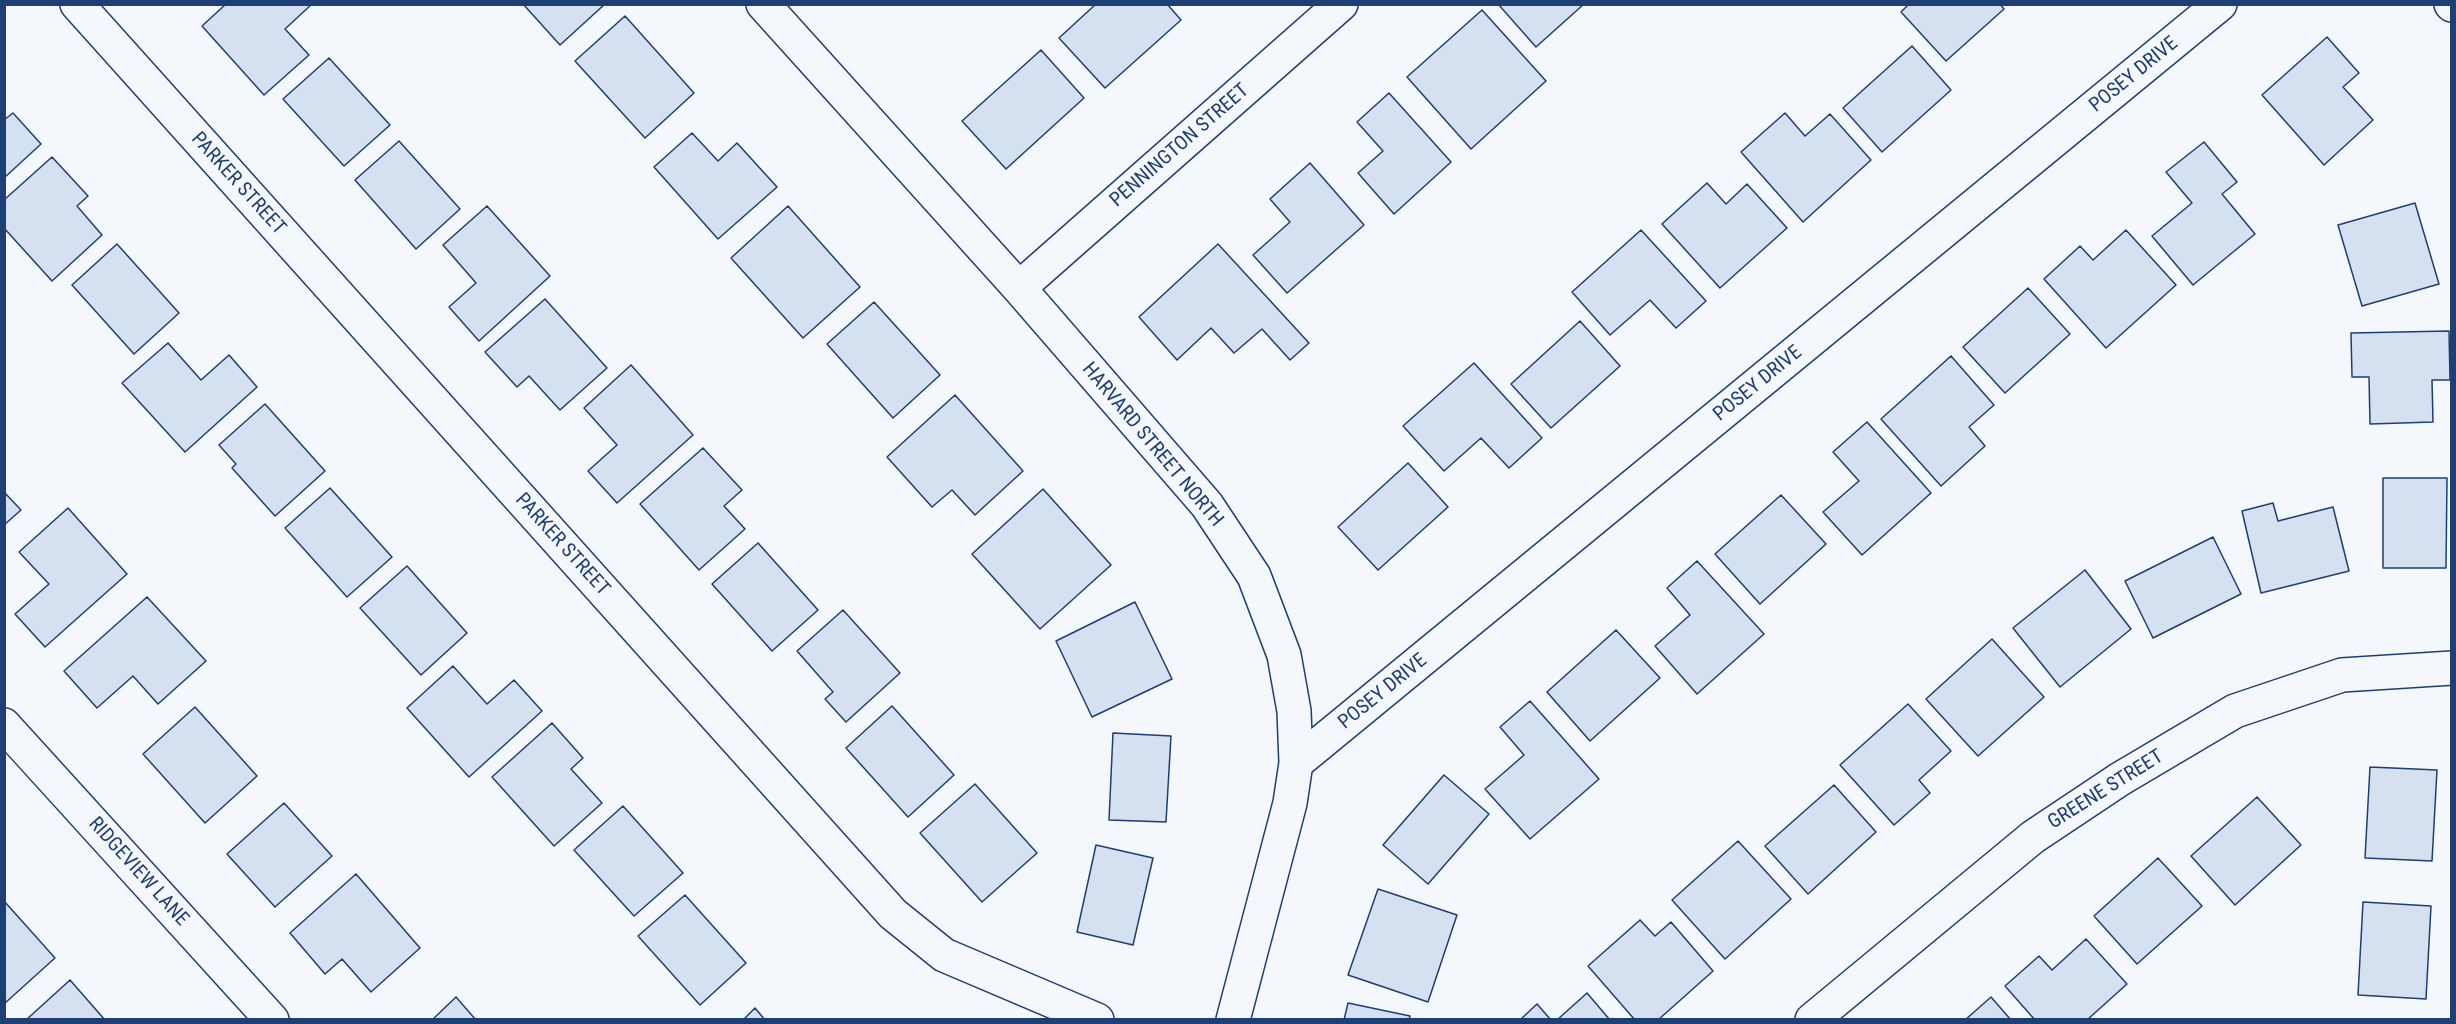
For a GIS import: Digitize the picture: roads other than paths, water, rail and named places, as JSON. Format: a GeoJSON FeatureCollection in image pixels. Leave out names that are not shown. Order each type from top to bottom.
{"type":"FeatureCollection","features":[{"type":"Feature","properties":{"kind":"street","name":"PARKER STREET"},"geometry":{"type":"LineString","coordinates":[[77,4],[893,914],[944,956],[1097,1020]]}},
{"type":"Feature","properties":{"kind":"street","name":"HARVARD STREET NORTH"},"geometry":{"type":"LineString","coordinates":[[763,4],[1019,288],[1208,505],[1254,576],[1284,655],[1294,711],[1296,763],[1290,803],[1233,1020]]}},
{"type":"Feature","properties":{"kind":"street","name":"PENNINGTON STREET"},"geometry":{"type":"LineString","coordinates":[[1019,288],[1341,4]]}},
{"type":"Feature","properties":{"kind":"street","name":"POSEY DRIVE"},"geometry":{"type":"LineString","coordinates":[[1296,763],[2220,4]]}},
{"type":"Feature","properties":{"kind":"street","name":"GREENE STREET"},"geometry":{"type":"LineString","coordinates":[[1812,1020],[2033,837],[2120,779],[2235,711],[2342,675],[2451,668]]}},
{"type":"Feature","properties":{"kind":"street","name":"RIDGEVIEW LANE"},"geometry":{"type":"LineString","coordinates":[[4,725],[272,1020]]}}]}
